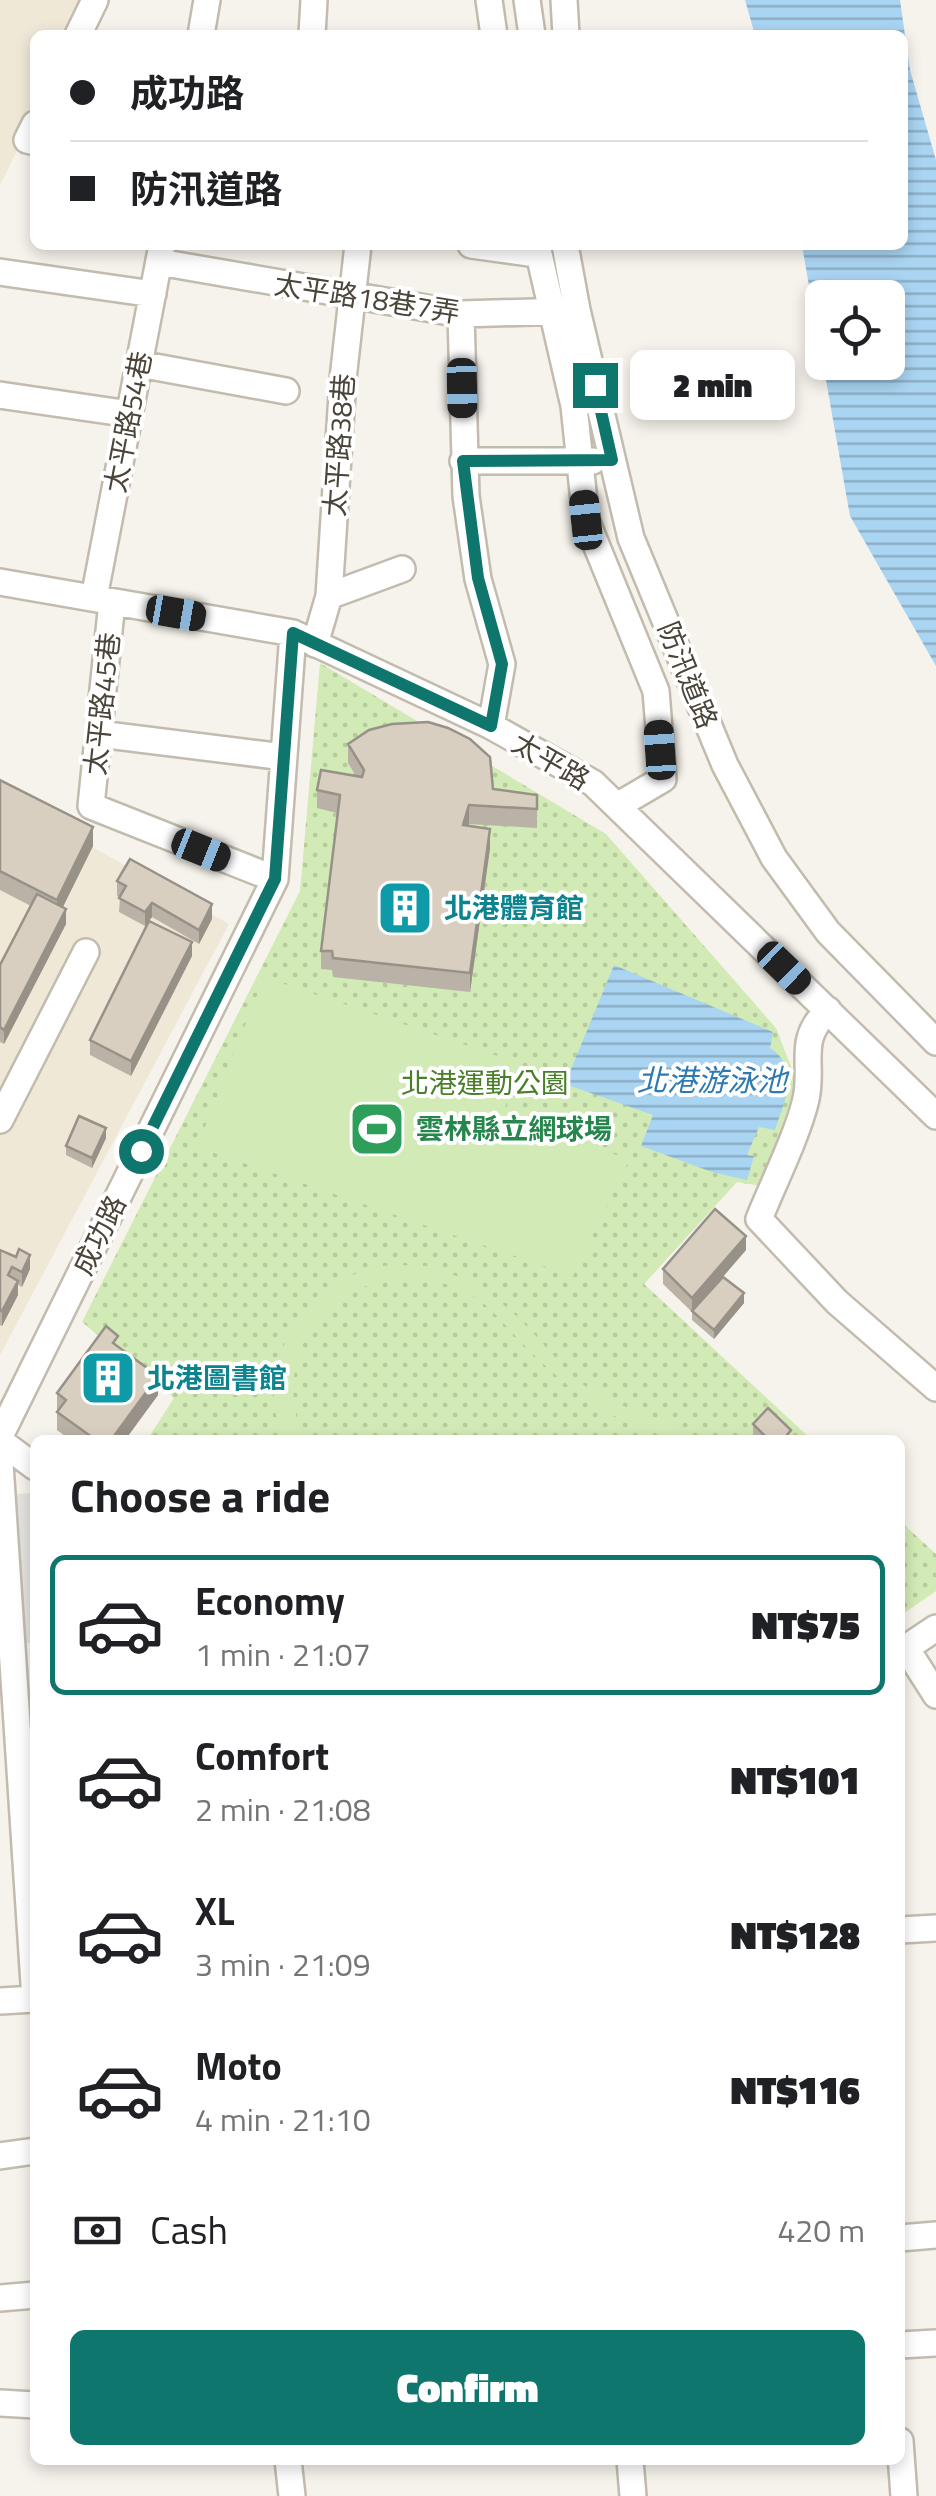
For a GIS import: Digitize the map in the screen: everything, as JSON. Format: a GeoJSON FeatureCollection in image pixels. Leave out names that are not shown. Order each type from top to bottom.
{"type":"FeatureCollection","features":[{"type":"Feature","properties":{"kind":"street"},"geometry":{"type":"LineString","coordinates":[[80,30],[94,0]]}},
{"type":"Feature","properties":{"kind":"street"},"geometry":{"type":"LineString","coordinates":[[202,30],[207,0]]}},
{"type":"Feature","properties":{"kind":"street"},"geometry":{"type":"LineString","coordinates":[[312,30],[314,0]]}},
{"type":"Feature","properties":{"kind":"street"},"geometry":{"type":"LineString","coordinates":[[489,0],[493,30]]}},
{"type":"Feature","properties":{"kind":"street"},"geometry":{"type":"LineString","coordinates":[[527,0],[531,30]]}},
{"type":"Feature","properties":{"kind":"street"},"geometry":{"type":"LineString","coordinates":[[564,0],[566,30]]}},
{"type":"Feature","properties":{"kind":"street","name":"太平路38巷"},"geometry":{"type":"LineString","coordinates":[[304,638],[328,596],[337,453],[358,250]]}},
{"type":"Feature","properties":{"kind":"street"},"geometry":{"type":"LineString","coordinates":[[531,250],[539,254],[564,311],[586,520],[656,691],[663,779],[618,806]]}},
{"type":"Feature","properties":{"kind":"street","name":"防汛道路"},"geometry":{"type":"LineString","coordinates":[[565,250],[564,311],[638,556],[725,765],[774,858],[828,932],[936,1042]]}},
{"type":"Feature","properties":{"kind":"street","name":"太平路18巷7弄"},"geometry":{"type":"LineString","coordinates":[[161,254],[353,298],[461,314],[564,311]]}},
{"type":"Feature","properties":{"kind":"street","name":"太平路54巷"},"geometry":{"type":"LineString","coordinates":[[103,600],[130,414],[161,254]]}},
{"type":"Feature","properties":{"kind":"street"},"geometry":{"type":"LineString","coordinates":[[0,272],[153,294]]}},
{"type":"Feature","properties":{"kind":"street"},"geometry":{"type":"LineString","coordinates":[[461,314],[463,461],[478,578],[502,664],[491,726]]}},
{"type":"Feature","properties":{"kind":"street"},"geometry":{"type":"LineString","coordinates":[[140,364],[286,391]]}},
{"type":"Feature","properties":{"kind":"street"},"geometry":{"type":"LineString","coordinates":[[0,395],[130,414]]}},
{"type":"Feature","properties":{"kind":"street"},"geometry":{"type":"LineString","coordinates":[[463,461],[612,460]]}},
{"type":"Feature","properties":{"kind":"street"},"geometry":{"type":"LineString","coordinates":[[328,596],[402,570]]}},
{"type":"Feature","properties":{"kind":"street","name":"太平路"},"geometry":{"type":"LineString","coordinates":[[0,582],[304,638],[491,726],[593,783],[936,1116]]}},
{"type":"Feature","properties":{"kind":"street","name":"太平路45巷"},"geometry":{"type":"LineString","coordinates":[[103,600],[99,734],[91,806],[275,879]]}},
{"type":"Feature","properties":{"kind":"street","name":"成功路"},"geometry":{"type":"LineString","coordinates":[[0,1438],[275,879],[284,757],[304,638]]}},
{"type":"Feature","properties":{"kind":"street"},"geometry":{"type":"LineString","coordinates":[[99,734],[284,757]]}},
{"type":"Feature","properties":{"kind":"street"},"geometry":{"type":"LineString","coordinates":[[0,1120],[86,952]]}},
{"type":"Feature","properties":{"kind":"street"},"geometry":{"type":"LineString","coordinates":[[828,1010],[814,1024],[807,1045],[806,1098],[760,1219],[836,1302],[936,1388]]}},
{"type":"Feature","properties":{"kind":"street"},"geometry":{"type":"LineString","coordinates":[[0,1438],[30,1463]]}},
{"type":"Feature","properties":{"kind":"street"},"geometry":{"type":"LineString","coordinates":[[0,1464],[24,1647],[30,1839]]}},
{"type":"Feature","properties":{"kind":"street"},"geometry":{"type":"LineString","coordinates":[[905,1649],[936,1628]]}},
{"type":"Feature","properties":{"kind":"street"},"geometry":{"type":"LineString","coordinates":[[905,1653],[936,1694]]}},
{"type":"Feature","properties":{"kind":"street"},"geometry":{"type":"LineString","coordinates":[[905,1930],[936,1928]]}},
{"type":"Feature","properties":{"kind":"street"},"geometry":{"type":"LineString","coordinates":[[0,2001],[30,1999]]}},
{"type":"Feature","properties":{"kind":"street"},"geometry":{"type":"LineString","coordinates":[[0,2156],[30,2152]]}},
{"type":"Feature","properties":{"kind":"street"},"geometry":{"type":"LineString","coordinates":[[905,2238],[936,2236]]}},
{"type":"Feature","properties":{"kind":"street"},"geometry":{"type":"LineString","coordinates":[[0,2298],[30,2295]]}},
{"type":"Feature","properties":{"kind":"street"},"geometry":{"type":"LineString","coordinates":[[905,2346],[936,2343]]}},
{"type":"Feature","properties":{"kind":"street"},"geometry":{"type":"LineString","coordinates":[[0,2402],[30,2405]]}},
{"type":"Feature","properties":{"kind":"street"},"geometry":{"type":"LineString","coordinates":[[289,2465],[292,2496]]}},
{"type":"Feature","properties":{"kind":"street"},"geometry":{"type":"LineString","coordinates":[[631,2465],[634,2496]]}},
{"type":"Feature","properties":{"kind":"street"},"geometry":{"type":"LineString","coordinates":[[902,2465],[904,2496]]}},
{"type":"Feature","properties":{"kind":"shaded area"},"geometry":{"type":"Polygon","coordinates":[[[0,0],[91,0],[76,30],[30,30],[30,124],[0,185],[0,0]]]}},
{"type":"Feature","properties":{"kind":"shaded area"},"geometry":{"type":"Polygon","coordinates":[[[0,795],[229,924],[0,1355],[0,795]]]}},
{"type":"Feature","properties":{"kind":"shaded area"},"geometry":{"type":"Polygon","coordinates":[[[30,1493],[30,1643],[26,1643],[16,1494],[30,1493]]]}},
{"type":"Feature","properties":{"kind":"green space","name":"北港運動公園"},"geometry":{"type":"Polygon","coordinates":[[[320,663],[606,834],[776,1028],[797,1082],[761,1186],[737,1182],[644,1284],[807,1435],[150,1435],[174,1398],[82,1322],[300,891],[320,663]]]}},
{"type":"Feature","properties":{"kind":"green space","name":"雲林縣立網球場"},"geometry":{"type":"Polygon","coordinates":[[[264,977],[519,1063],[504,1111],[629,1160],[573,1276],[197,1147],[264,977]]]}},
{"type":"Feature","properties":{"kind":"green space"},"geometry":{"type":"Polygon","coordinates":[[[385,1266],[426,1266],[478,1286],[518,1317],[588,1388],[691,1435],[650,1432],[603,1410],[560,1379],[479,1300],[435,1281],[410,1279],[363,1288],[323,1314],[308,1334],[294,1379],[295,1411],[303,1435],[282,1435],[275,1413],[274,1385],[291,1332],[327,1290],[352,1275],[385,1266]]]}},
{"type":"Feature","properties":{"kind":"green space"},"geometry":{"type":"Polygon","coordinates":[[[905,1526],[936,1554],[936,1591],[905,1613],[905,1526]]]}},
{"type":"Feature","properties":{"kind":"water"},"geometry":{"type":"Polygon","coordinates":[[[745,0],[900,0],[904,30],[754,30],[745,0]]]}},
{"type":"Feature","properties":{"kind":"water"},"geometry":{"type":"Polygon","coordinates":[[[908,56],[936,160],[936,666],[850,516],[826,380],[905,380],[905,280],[808,280],[803,250],[908,250],[908,56]]]}},
{"type":"Feature","properties":{"kind":"water","name":"北港游泳池"},"geometry":{"type":"Polygon","coordinates":[[[614,965],[773,1032],[770,1048],[786,1066],[788,1086],[775,1130],[759,1127],[747,1155],[754,1156],[747,1180],[712,1172],[641,1146],[653,1115],[565,1084],[614,965]]]}},
{"type":"Feature","properties":{"kind":"building","name":"北港體育館"},"geometry":{"type":"Polygon","coordinates":[[[428,722],[470,739],[490,757],[493,789],[537,795],[537,809],[469,805],[463,825],[490,829],[470,973],[333,958],[332,951],[321,951],[340,795],[317,790],[321,770],[362,777],[364,770],[348,744],[369,730],[428,722]]]}},
{"type":"Feature","properties":{"kind":"building"},"geometry":{"type":"Polygon","coordinates":[[[0,780],[93,827],[57,900],[0,871],[0,780]]]}},
{"type":"Feature","properties":{"kind":"building"},"geometry":{"type":"Polygon","coordinates":[[[130,859],[212,904],[199,930],[152,903],[145,912],[119,898],[126,886],[117,881],[130,859]]]}},
{"type":"Feature","properties":{"kind":"building"},"geometry":{"type":"Polygon","coordinates":[[[37,894],[66,909],[4,1030],[0,1027],[0,965],[37,894]]]}},
{"type":"Feature","properties":{"kind":"building"},"geometry":{"type":"Polygon","coordinates":[[[149,921],[192,942],[131,1061],[90,1040],[149,921]]]}},
{"type":"Feature","properties":{"kind":"building"},"geometry":{"type":"Polygon","coordinates":[[[79,1116],[106,1128],[92,1158],[66,1146],[79,1116]]]}},
{"type":"Feature","properties":{"kind":"building"},"geometry":{"type":"Polygon","coordinates":[[[715,1209],[746,1236],[692,1298],[663,1269],[715,1209]]]}},
{"type":"Feature","properties":{"kind":"building"},"geometry":{"type":"Polygon","coordinates":[[[19,1249],[30,1255],[22,1272],[12,1267],[8,1275],[18,1281],[0,1311],[0,1250],[16,1257],[19,1249]]]}},
{"type":"Feature","properties":{"kind":"building"},"geometry":{"type":"Polygon","coordinates":[[[723,1277],[744,1293],[714,1330],[692,1311],[723,1277]]]}},
{"type":"Feature","properties":{"kind":"building","name":"北港圖書館"},"geometry":{"type":"Polygon","coordinates":[[[106,1326],[118,1336],[113,1343],[158,1376],[115,1435],[89,1435],[57,1412],[66,1400],[57,1393],[106,1326]]]}},
{"type":"Feature","properties":{"kind":"building"},"geometry":{"type":"Polygon","coordinates":[[[768,1408],[791,1430],[787,1435],[764,1435],[753,1424],[768,1408]]]}},
{"type":"Feature","properties":{"kind":"place","name":"北港體育館"},"geometry":{"type":"Point","coordinates":[405,908]}},
{"type":"Feature","properties":{"kind":"place","name":"雲林縣立網球場"},"geometry":{"type":"Point","coordinates":[377,1129]}},
{"type":"Feature","properties":{"kind":"place","name":"北港圖書館"},"geometry":{"type":"Point","coordinates":[108,1378]}},
{"type":"Feature","properties":{"kind":"route"},"geometry":{"type":"LineString","coordinates":[[141,1151],[275,879],[293,633],[491,726],[502,664],[478,578],[463,461],[612,460],[595,385]]}}]}
